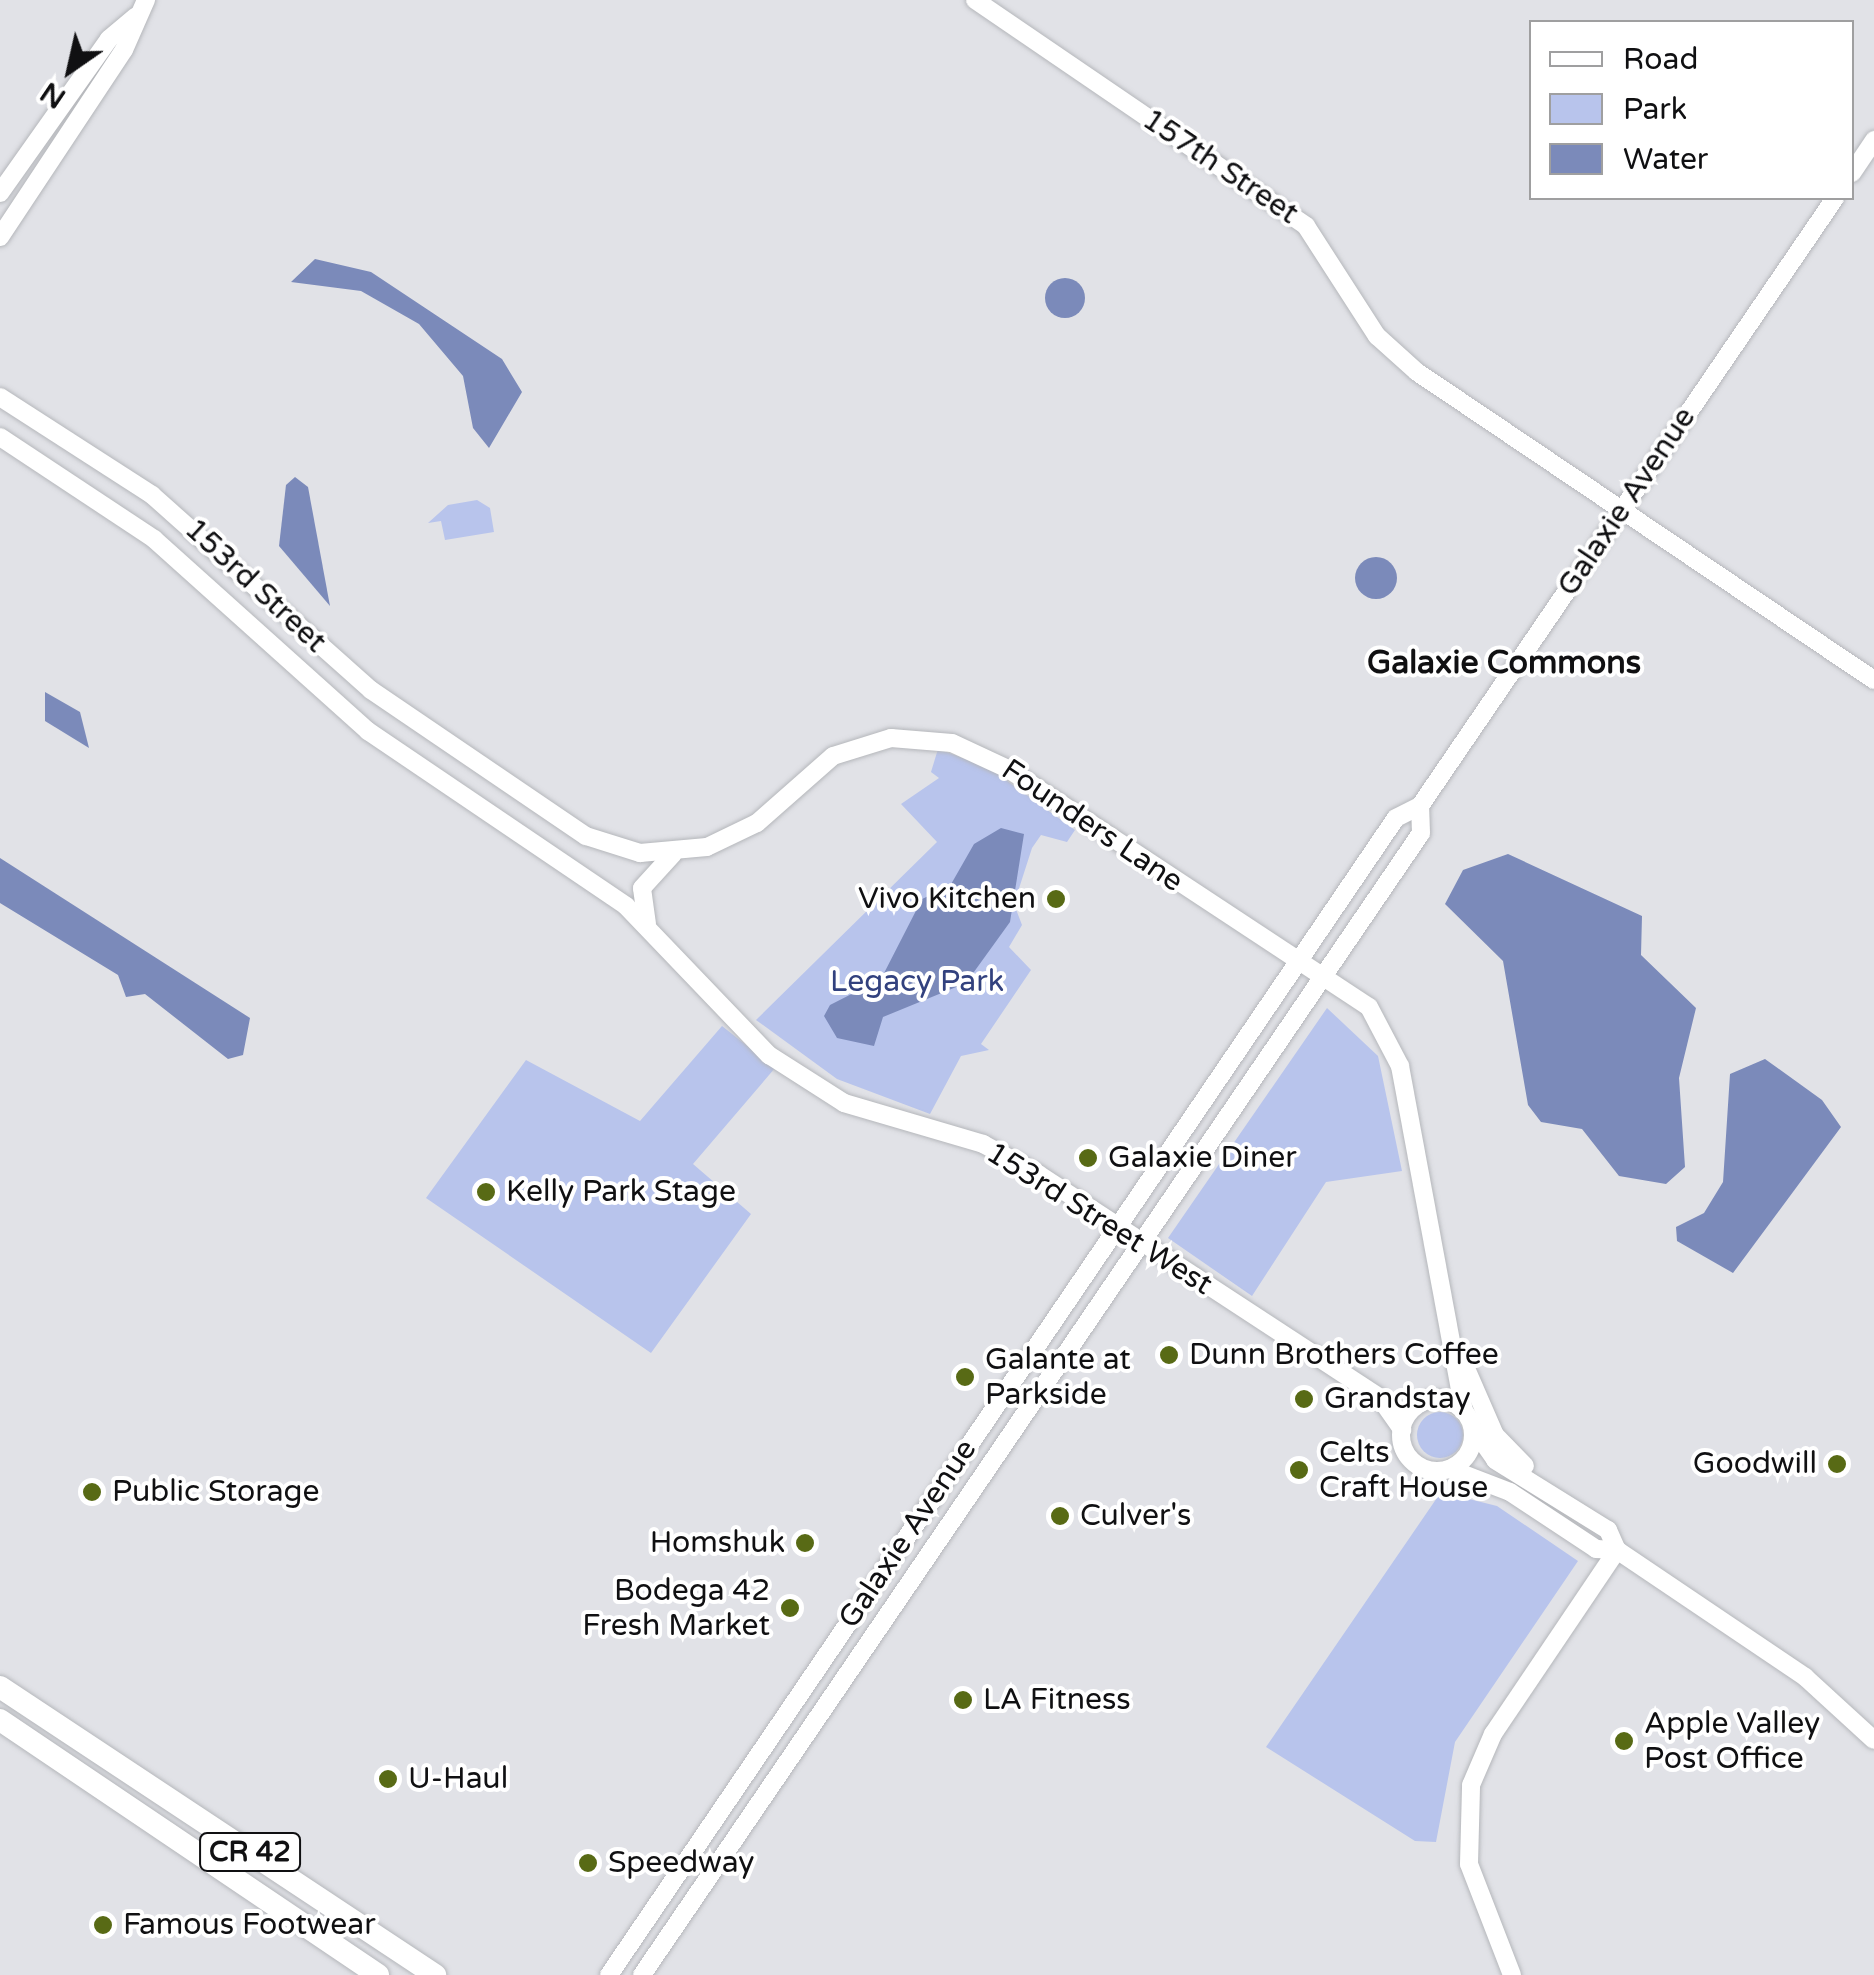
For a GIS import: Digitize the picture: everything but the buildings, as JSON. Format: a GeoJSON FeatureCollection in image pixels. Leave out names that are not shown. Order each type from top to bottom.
{"type":"FeatureCollection","features":[{"type":"Feature","properties":{"kind":"highway","name":"CR 42"},"geometry":{"type":"LineString","coordinates":[[0,1687],[435,1975]]}},
{"type":"Feature","properties":{"kind":"highway","name":"CR 42"},"geometry":{"type":"LineString","coordinates":[[0,1720],[378,1975]]}},
{"type":"Feature","properties":{"kind":"street","name":"157th Street"},"geometry":{"type":"LineString","coordinates":[[975,0],[1306,226],[1395,355],[1874,680]]}},
{"type":"Feature","properties":{"kind":"street"},"geometry":{"type":"LineString","coordinates":[[0,193],[108,40],[141,8]]}},
{"type":"Feature","properties":{"kind":"street"},"geometry":{"type":"LineString","coordinates":[[0,237],[124,50],[141,8]]}},
{"type":"Feature","properties":{"kind":"street"},"geometry":{"type":"LineString","coordinates":[[1854,170],[1874,140]]}},
{"type":"Feature","properties":{"kind":"street","name":"Galaxie Avenue"},"geometry":{"type":"LineString","coordinates":[[609,1975],[1396,818],[1420,806],[1834,200]]}},
{"type":"Feature","properties":{"kind":"street","name":"153rd Street"},"geometry":{"type":"LineString","coordinates":[[0,397],[175,512],[371,690],[504,782]]}},
{"type":"Feature","properties":{"kind":"street","name":"153rd Street"},"geometry":{"type":"LineString","coordinates":[[0,437],[143,530],[322,694],[484,810]]}},
{"type":"Feature","properties":{"kind":"street","name":"Founders Lane"},"geometry":{"type":"LineString","coordinates":[[504,782],[602,844],[673,854],[742,832],[833,756],[892,738],[932,739],[1008,769],[1369,1007],[1394,1039],[1468,1419]]}},
{"type":"Feature","properties":{"kind":"street","name":"Galaxie Avenue"},"geometry":{"type":"LineString","coordinates":[[642,1975],[1420,833],[1420,806]]}},
{"type":"Feature","properties":{"kind":"street","name":"153rd Street West"},"geometry":{"type":"LineString","coordinates":[[484,810],[648,924],[734,1027],[819,1088],[873,1115],[1001,1152],[1380,1398],[1402,1430]]}},
{"type":"Feature","properties":{"kind":"street"},"geometry":{"type":"LineString","coordinates":[[648,924],[642,888],[673,854]]}},
{"type":"Feature","properties":{"kind":"street","name":"Founders Lane"},"geometry":{"type":"LineString","coordinates":[[1450,1328],[1495,1436],[1547,1487]]}},
{"type":"Feature","properties":{"kind":"street"},"geometry":{"type":"LineString","coordinates":[[1616,1550],[1608,1530],[1547,1487],[1495,1460],[1468,1419],[1432,1400],[1412,1410],[1402,1430],[1416,1464],[1450,1469],[1510,1492],[1596,1549],[1616,1550],[1805,1678],[1874,1740]]}},
{"type":"Feature","properties":{"kind":"street"},"geometry":{"type":"LineString","coordinates":[[1450,1469],[1472,1448],[1468,1419]]}},
{"type":"Feature","properties":{"kind":"street"},"geometry":{"type":"LineString","coordinates":[[1512,1975],[1469,1864],[1471,1785],[1492,1734],[1616,1550]]}},
{"type":"Feature","properties":{"kind":"green space"},"geometry":{"type":"Polygon","coordinates":[[[477,500],[490,508],[494,532],[445,540],[441,521],[428,523],[448,505],[477,500]]]}},
{"type":"Feature","properties":{"kind":"green space","name":"Legacy Park"},"geometry":{"type":"Polygon","coordinates":[[[938,749],[988,767],[1075,830],[1067,842],[1041,835],[1032,848],[1014,904],[1022,925],[1009,947],[1031,970],[981,1044],[989,1050],[961,1056],[930,1114],[837,1079],[756,1020],[937,842],[901,804],[939,778],[931,772],[938,749]]]}},
{"type":"Feature","properties":{"kind":"green space"},"geometry":{"type":"Polygon","coordinates":[[[1327,1008],[1378,1056],[1402,1171],[1326,1182],[1252,1296],[1168,1238],[1327,1008]]]}},
{"type":"Feature","properties":{"kind":"green space"},"geometry":{"type":"Polygon","coordinates":[[[722,1026],[775,1068],[693,1164],[751,1214],[651,1353],[426,1198],[526,1060],[640,1121],[722,1026]]]}},
{"type":"Feature","properties":{"kind":"green space"},"geometry":{"type":"Polygon","coordinates":[[[1440,1412],[1456,1419],[1463,1435],[1456,1451],[1440,1458],[1424,1451],[1417,1435],[1424,1419],[1440,1412]]]}},
{"type":"Feature","properties":{"kind":"green space"},"geometry":{"type":"Polygon","coordinates":[[[1441,1492],[1497,1506],[1578,1561],[1455,1742],[1436,1842],[1415,1841],[1266,1747],[1441,1492]]]}},
{"type":"Feature","properties":{"kind":"water"},"geometry":{"type":"Polygon","coordinates":[[[315,259],[371,272],[502,359],[522,392],[489,448],[473,428],[463,376],[419,324],[361,291],[291,282],[315,259]]]}},
{"type":"Feature","properties":{"kind":"water"},"geometry":{"type":"Polygon","coordinates":[[[1065,278],[1079,284],[1085,298],[1079,312],[1065,318],[1051,312],[1045,298],[1051,284],[1065,278]]]}},
{"type":"Feature","properties":{"kind":"water"},"geometry":{"type":"Polygon","coordinates":[[[295,477],[308,487],[330,606],[279,546],[286,485],[295,477]]]}},
{"type":"Feature","properties":{"kind":"water"},"geometry":{"type":"Polygon","coordinates":[[[1376,557],[1391,563],[1397,578],[1391,593],[1376,599],[1361,593],[1355,578],[1361,563],[1376,557]]]}},
{"type":"Feature","properties":{"kind":"water"},"geometry":{"type":"Polygon","coordinates":[[[45,692],[80,712],[89,748],[45,721],[45,692]]]}},
{"type":"Feature","properties":{"kind":"water"},"geometry":{"type":"Polygon","coordinates":[[[1001,828],[1024,834],[1010,922],[966,983],[883,1017],[874,1046],[837,1038],[824,1016],[830,1005],[881,979],[922,899],[950,886],[974,844],[1001,828]]]}},
{"type":"Feature","properties":{"kind":"water"},"geometry":{"type":"Polygon","coordinates":[[[1508,854],[1642,916],[1641,955],[1696,1008],[1679,1078],[1685,1167],[1666,1184],[1619,1176],[1582,1129],[1541,1122],[1528,1105],[1503,961],[1445,904],[1463,870],[1508,854]]]}},
{"type":"Feature","properties":{"kind":"water"},"geometry":{"type":"Polygon","coordinates":[[[0,858],[250,1018],[243,1055],[228,1059],[145,994],[126,997],[118,975],[0,903],[0,858]]]}},
{"type":"Feature","properties":{"kind":"water"},"geometry":{"type":"Polygon","coordinates":[[[1765,1059],[1822,1100],[1841,1127],[1733,1273],[1677,1241],[1676,1227],[1704,1213],[1723,1182],[1730,1074],[1765,1059]]]}},
{"type":"Feature","properties":{"kind":"place","name":"Vivo Kitchen"},"geometry":{"type":"Point","coordinates":[1056,899]}},
{"type":"Feature","properties":{"kind":"place","name":"Galaxie Diner"},"geometry":{"type":"Point","coordinates":[1088,1158]}},
{"type":"Feature","properties":{"kind":"place","name":"Kelly Park Stage"},"geometry":{"type":"Point","coordinates":[486,1192]}},
{"type":"Feature","properties":{"kind":"place","name":"Dunn Brothers Coffee"},"geometry":{"type":"Point","coordinates":[1169,1355]}},
{"type":"Feature","properties":{"kind":"place","name":"Galante at Parkside"},"geometry":{"type":"Point","coordinates":[965,1377]}},
{"type":"Feature","properties":{"kind":"place","name":"Grandstay"},"geometry":{"type":"Point","coordinates":[1304,1399]}},
{"type":"Feature","properties":{"kind":"place","name":"Goodwill"},"geometry":{"type":"Point","coordinates":[1837,1464]}},
{"type":"Feature","properties":{"kind":"place","name":"Celts Craft House"},"geometry":{"type":"Point","coordinates":[1299,1470]}},
{"type":"Feature","properties":{"kind":"place","name":"Public Storage"},"geometry":{"type":"Point","coordinates":[92,1492]}},
{"type":"Feature","properties":{"kind":"place","name":"Culver's"},"geometry":{"type":"Point","coordinates":[1060,1516]}},
{"type":"Feature","properties":{"kind":"place","name":"Homshuk"},"geometry":{"type":"Point","coordinates":[805,1543]}},
{"type":"Feature","properties":{"kind":"place","name":"Bodega 42 Fresh Market"},"geometry":{"type":"Point","coordinates":[790,1608]}},
{"type":"Feature","properties":{"kind":"place","name":"LA Fitness"},"geometry":{"type":"Point","coordinates":[963,1700]}},
{"type":"Feature","properties":{"kind":"place","name":"Apple Valley Post Office"},"geometry":{"type":"Point","coordinates":[1624,1741]}},
{"type":"Feature","properties":{"kind":"place","name":"U-Haul"},"geometry":{"type":"Point","coordinates":[388,1779]}},
{"type":"Feature","properties":{"kind":"place","name":"Speedway"},"geometry":{"type":"Point","coordinates":[588,1863]}},
{"type":"Feature","properties":{"kind":"place","name":"Famous Footwear"},"geometry":{"type":"Point","coordinates":[103,1925]}},
{"type":"Feature","properties":{"kind":"district","name":"Galaxie Commons"},"geometry":{"type":"Point","coordinates":[1504,663]}}]}
